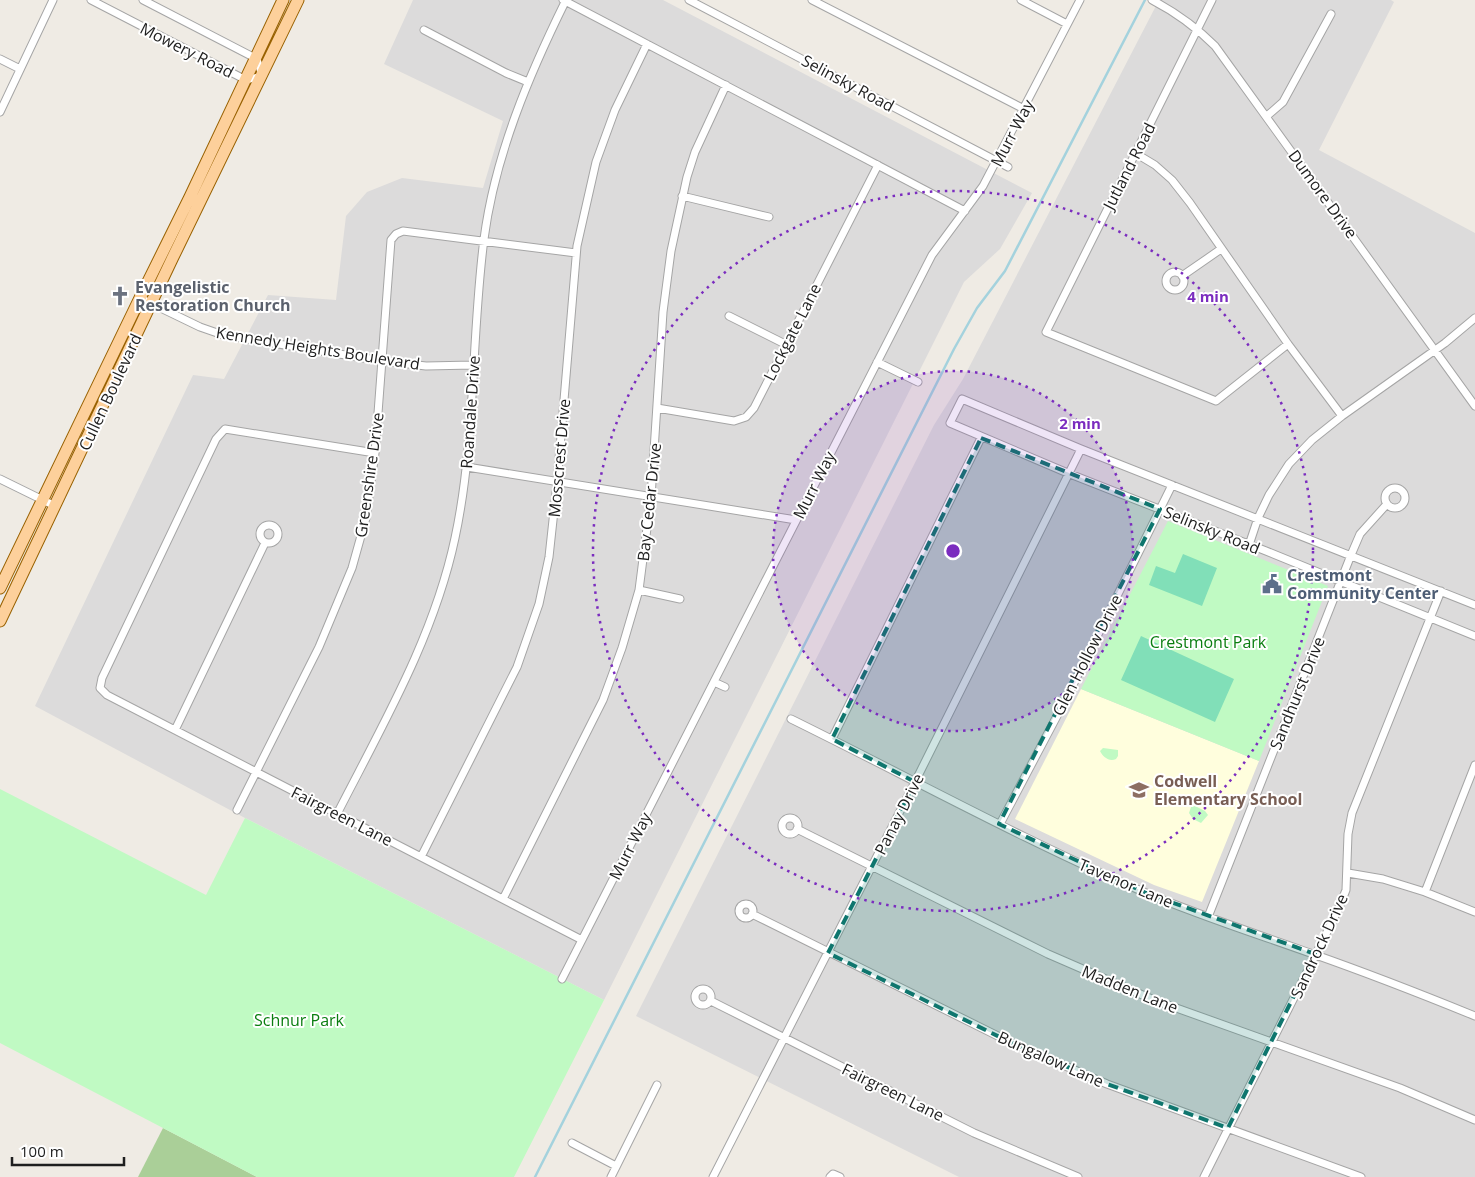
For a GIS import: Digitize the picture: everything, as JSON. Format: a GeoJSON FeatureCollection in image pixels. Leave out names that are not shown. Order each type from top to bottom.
{"type":"FeatureCollection","features":[{"type":"Feature","properties":{"kind":"main road","name":"Cullen Boulevard"},"geometry":{"type":"LineString","coordinates":[[0,621],[151,303],[246,80],[284,0]]}},
{"type":"Feature","properties":{"kind":"main road","name":"Cullen Boulevard"},"geometry":{"type":"LineString","coordinates":[[0,588],[140,298],[262,76],[298,0]]}},
{"type":"Feature","properties":{"kind":"main road"},"geometry":{"type":"LineString","coordinates":[[95,394],[106,400]]}},
{"type":"Feature","properties":{"kind":"street"},"geometry":{"type":"LineString","coordinates":[[0,112],[53,0]]}},
{"type":"Feature","properties":{"kind":"street","name":"Mowery Road"},"geometry":{"type":"LineString","coordinates":[[91,0],[246,80],[262,76],[256,59],[142,0]]}},
{"type":"Feature","properties":{"kind":"street","name":"Selinsky Road"},"geometry":{"type":"LineString","coordinates":[[688,0],[1008,167]]}},
{"type":"Feature","properties":{"kind":"street"},"geometry":{"type":"LineString","coordinates":[[812,0],[1024,109]]}},
{"type":"Feature","properties":{"kind":"street"},"geometry":{"type":"LineString","coordinates":[[1021,0],[1067,24]]}},
{"type":"Feature","properties":{"kind":"street","name":"Murr Way"},"geometry":{"type":"LineString","coordinates":[[562,979],[932,255],[983,186],[1080,0]]}},
{"type":"Feature","properties":{"kind":"street","name":"Dumore Drive"},"geometry":{"type":"LineString","coordinates":[[1152,0],[1198,29],[1215,46],[1475,406]]}},
{"type":"Feature","properties":{"kind":"street","name":"Jutland Road"},"geometry":{"type":"LineString","coordinates":[[1212,0],[1046,332],[1216,401],[1288,344]]}},
{"type":"Feature","properties":{"kind":"street"},"geometry":{"type":"LineString","coordinates":[[565,1],[964,211]]}},
{"type":"Feature","properties":{"kind":"street","name":"Roandale Drive"},"geometry":{"type":"LineString","coordinates":[[337,814],[416,658],[439,598],[455,537],[467,467],[473,365],[484,241],[498,171],[528,82],[565,1]]}},
{"type":"Feature","properties":{"kind":"street"},"geometry":{"type":"LineString","coordinates":[[1266,116],[1283,102],[1332,14]]}},
{"type":"Feature","properties":{"kind":"street"},"geometry":{"type":"LineString","coordinates":[[424,30],[506,73],[528,82]]}},
{"type":"Feature","properties":{"kind":"street","name":"Mosscrest Drive"},"geometry":{"type":"LineString","coordinates":[[421,858],[517,667],[539,604],[549,557],[557,483],[576,254],[596,162],[615,110],[647,44]]}},
{"type":"Feature","properties":{"kind":"street"},"geometry":{"type":"LineString","coordinates":[[0,59],[20,69]]}},
{"type":"Feature","properties":{"kind":"street","name":"Bay Cedar Drive"},"geometry":{"type":"LineString","coordinates":[[503,899],[603,700],[622,648],[639,590],[651,497],[662,312],[671,251],[682,196],[695,152],[726,85]]}},
{"type":"Feature","properties":{"kind":"street"},"geometry":{"type":"LineString","coordinates":[[1134,153],[1155,165],[1172,180],[1288,344],[1342,416]]}},
{"type":"Feature","properties":{"kind":"street","name":"Lockgate Lane"},"geometry":{"type":"LineString","coordinates":[[657,408],[734,421],[746,417],[754,408],[878,165]]}},
{"type":"Feature","properties":{"kind":"street"},"geometry":{"type":"LineString","coordinates":[[682,196],[769,217]]}},
{"type":"Feature","properties":{"kind":"street","name":"Greenshire Drive"},"geometry":{"type":"LineString","coordinates":[[236,810],[319,647],[352,568],[366,518],[375,453],[391,240],[396,234],[403,231],[484,241]]}},
{"type":"Feature","properties":{"kind":"street"},"geometry":{"type":"LineString","coordinates":[[484,241],[576,254]]}},
{"type":"Feature","properties":{"kind":"street"},"geometry":{"type":"LineString","coordinates":[[1182,276],[1221,249]]}},
{"type":"Feature","properties":{"kind":"street","name":"Kennedy Heights Boulevard"},"geometry":{"type":"LineString","coordinates":[[140,298],[200,327],[223,335],[382,361],[426,366],[473,365]]}},
{"type":"Feature","properties":{"kind":"street"},"geometry":{"type":"LineString","coordinates":[[730,316],[785,344]]}},
{"type":"Feature","properties":{"kind":"street"},"geometry":{"type":"LineString","coordinates":[[1249,545],[1258,518],[1269,495],[1289,464],[1312,440],[1475,318]]}},
{"type":"Feature","properties":{"kind":"street"},"geometry":{"type":"LineString","coordinates":[[877,362],[918,382]]}},
{"type":"Feature","properties":{"kind":"street","name":"Selinsky Road"},"geometry":{"type":"LineString","coordinates":[[1475,605],[1081,449],[962,399],[950,423],[981,438],[1475,636]]}},
{"type":"Feature","properties":{"kind":"street","name":"Fairgreen Lane"},"geometry":{"type":"LineString","coordinates":[[375,453],[225,429],[216,439],[102,678],[100,688],[107,695],[582,940]]}},
{"type":"Feature","properties":{"kind":"street"},"geometry":{"type":"LineString","coordinates":[[832,739],[981,438]]}},
{"type":"Feature","properties":{"kind":"street","name":"Panay Drive"},"geometry":{"type":"LineString","coordinates":[[713,1177],[915,782],[1081,449]]}},
{"type":"Feature","properties":{"kind":"street"},"geometry":{"type":"LineString","coordinates":[[467,467],[796,520]]}},
{"type":"Feature","properties":{"kind":"street"},"geometry":{"type":"LineString","coordinates":[[0,479],[55,506]]}},
{"type":"Feature","properties":{"kind":"street","name":"Glen Hollow Drive"},"geometry":{"type":"LineString","coordinates":[[1000,824],[1067,697],[1172,485]]}},
{"type":"Feature","properties":{"kind":"street","name":"Sandhurst Drive"},"geometry":{"type":"LineString","coordinates":[[1208,917],[1360,534],[1387,504]]}},
{"type":"Feature","properties":{"kind":"street"},"geometry":{"type":"LineString","coordinates":[[175,730],[265,543]]}},
{"type":"Feature","properties":{"kind":"street"},"geometry":{"type":"LineString","coordinates":[[639,590],[680,599]]}},
{"type":"Feature","properties":{"kind":"street","name":"Sandrock Drive"},"geometry":{"type":"LineString","coordinates":[[1204,1177],[1273,1043],[1338,910],[1346,890],[1348,834],[1352,813],[1441,591]]}},
{"type":"Feature","properties":{"kind":"street"},"geometry":{"type":"LineString","coordinates":[[714,682],[725,687]]}},
{"type":"Feature","properties":{"kind":"street","name":"Tavenor Lane"},"geometry":{"type":"LineString","coordinates":[[791,719],[1000,824],[1146,893],[1208,917],[1315,954],[1475,1016]]}},
{"type":"Feature","properties":{"kind":"street"},"geometry":{"type":"LineString","coordinates":[[1424,892],[1475,765]]}},
{"type":"Feature","properties":{"kind":"street","name":"Madden Lane"},"geometry":{"type":"LineString","coordinates":[[797,829],[1057,958],[1154,1000],[1400,1088],[1475,1120]]}},
{"type":"Feature","properties":{"kind":"street"},"geometry":{"type":"LineString","coordinates":[[1348,873],[1384,879],[1475,912]]}},
{"type":"Feature","properties":{"kind":"street","name":"Bungalow Lane"},"geometry":{"type":"LineString","coordinates":[[752,914],[828,953],[1036,1053],[1107,1084],[1361,1177]]}},
{"type":"Feature","properties":{"kind":"street","name":"Fairgreen Lane"},"geometry":{"type":"LineString","coordinates":[[711,1001],[974,1133],[1078,1177]]}},
{"type":"Feature","properties":{"kind":"street"},"geometry":{"type":"LineString","coordinates":[[610,1177],[657,1085]]}},
{"type":"Feature","properties":{"kind":"street"},"geometry":{"type":"LineString","coordinates":[[572,1143],[616,1166]]}},
{"type":"Feature","properties":{"kind":"street"},"geometry":{"type":"LineString","coordinates":[[830,1177],[833,1174],[840,1177]]}},
{"type":"Feature","properties":{"kind":"highlighted area"},"geometry":{"type":"Polygon","coordinates":[[[981,438],[1160,509],[999,824],[1146,893],[1315,954],[1228,1128],[1107,1084],[1010,1042],[828,953],[915,782],[832,739],[981,438]]]}},
{"type":"Feature","properties":{"kind":"shaded area"},"geometry":{"type":"Polygon","coordinates":[[[413,0],[663,0],[1032,193],[1000,249],[964,282],[604,1000],[245,818],[35,706],[193,375],[224,379],[268,295],[336,300],[346,216],[367,192],[402,178],[483,188],[503,121],[384,64],[413,0]]]}},
{"type":"Feature","properties":{"kind":"shaded area","name":"Crestmont Park"},"geometry":{"type":"Polygon","coordinates":[[[1159,0],[1391,0],[1394,2],[1319,150],[1475,233],[1475,1177],[959,1177],[636,1016],[934,425],[963,379],[1159,0]]]}},
{"type":"Feature","properties":{"kind":"shaded area","name":"Codwell Elementary School"},"geometry":{"type":"Polygon","coordinates":[[[1081,689],[1259,761],[1202,902],[1154,885],[1015,819],[1081,689]]]}},
{"type":"Feature","properties":{"kind":"green space","name":"Crestmont Park"},"geometry":{"type":"Polygon","coordinates":[[[1168,521],[1328,586],[1259,761],[1081,689],[1168,521]]]}},
{"type":"Feature","properties":{"kind":"green space"},"geometry":{"type":"Polygon","coordinates":[[[1183,554],[1217,568],[1202,606],[1149,585],[1156,566],[1175,573],[1183,554]]]}},
{"type":"Feature","properties":{"kind":"green space"},"geometry":{"type":"Polygon","coordinates":[[[1141,636],[1234,679],[1215,722],[1121,680],[1141,636]]]}},
{"type":"Feature","properties":{"kind":"green space"},"geometry":{"type":"Polygon","coordinates":[[[1103,748],[1118,750],[1116,759],[1111,760],[1105,757],[1100,751],[1103,748]]]}},
{"type":"Feature","properties":{"kind":"green space","name":"Schnur Park"},"geometry":{"type":"Polygon","coordinates":[[[0,789],[206,895],[245,818],[604,1000],[514,1177],[257,1177],[0,1043],[0,789]]]}},
{"type":"Feature","properties":{"kind":"green space"},"geometry":{"type":"Polygon","coordinates":[[[1195,806],[1205,811],[1208,815],[1201,823],[1193,819],[1189,813],[1191,807],[1195,806]]]}},
{"type":"Feature","properties":{"kind":"green space"},"geometry":{"type":"Polygon","coordinates":[[[163,1128],[257,1177],[138,1177],[163,1128]]]}},
{"type":"Feature","properties":{"kind":"waterway"},"geometry":{"type":"LineString","coordinates":[[535,1177],[954,349],[977,308],[1005,271],[1145,0]]}},
{"type":"Feature","properties":{"kind":"place","name":"Evangelistic Restoration Church"},"geometry":{"type":"Point","coordinates":[120,296]}},
{"type":"Feature","properties":{"kind":"place","name":"Crestmont Community Center"},"geometry":{"type":"Point","coordinates":[1272,584]}},
{"type":"Feature","properties":{"kind":"place","name":"Codwell Elementary School"},"geometry":{"type":"Point","coordinates":[1139,790]}}]}
